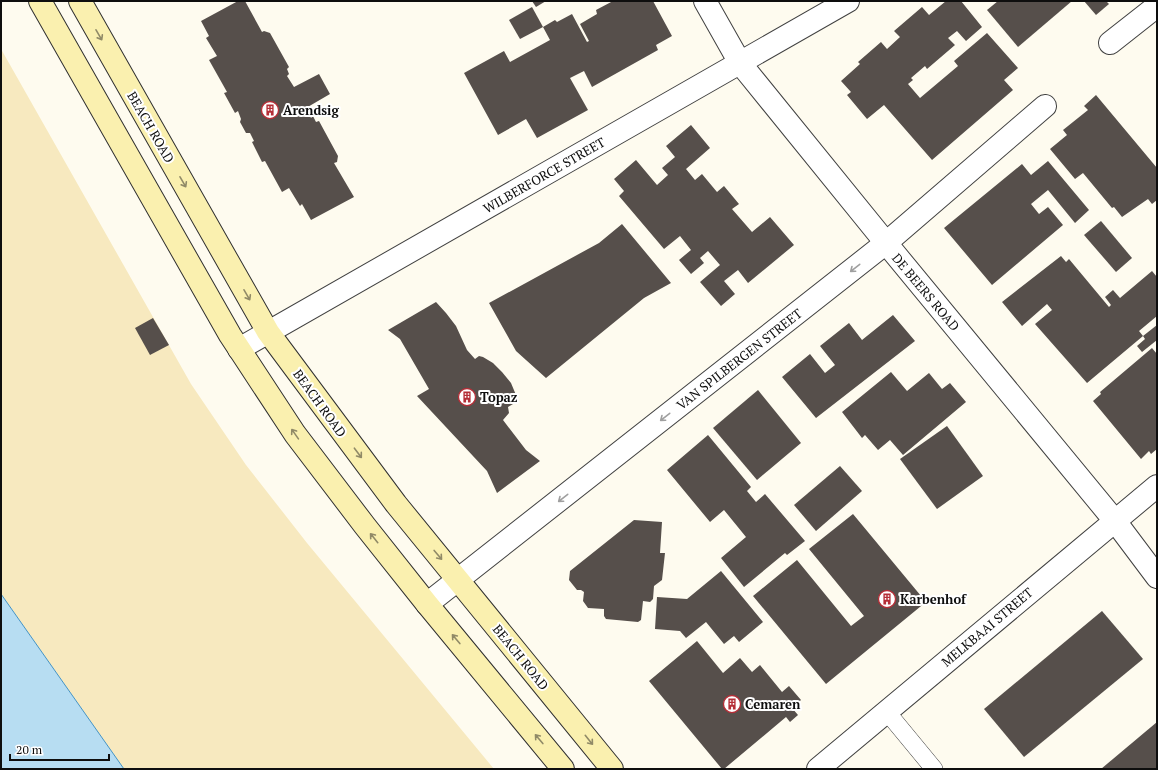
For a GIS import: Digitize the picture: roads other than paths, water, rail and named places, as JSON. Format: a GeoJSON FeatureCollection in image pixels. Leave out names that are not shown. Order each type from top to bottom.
{"type":"FeatureCollection","features":[{"type":"Feature","properties":{"kind":"main road"},"geometry":{"type":"LineString","coordinates":[[40,1],[239,349],[294,434],[427,604],[563,769]]}},
{"type":"Feature","properties":{"kind":"main road","name":"BEACH ROAD"},"geometry":{"type":"LineString","coordinates":[[80,1],[268,332],[396,504],[612,769]]}},
{"type":"Feature","properties":{"kind":"street","name":"DE BEERS ROAD"},"geometry":{"type":"LineString","coordinates":[[705,1],[740,63],[886,244],[1115,521],[1157,577]]}},
{"type":"Feature","properties":{"kind":"street","name":"WILBERFORCE STREET"},"geometry":{"type":"LineString","coordinates":[[239,349],[848,1]]}},
{"type":"Feature","properties":{"kind":"street"},"geometry":{"type":"LineString","coordinates":[[1110,43],[1157,6]]}},
{"type":"Feature","properties":{"kind":"street","name":"VAN SPILBERGEN STREET"},"geometry":{"type":"LineString","coordinates":[[427,604],[886,244],[1046,106]]}},
{"type":"Feature","properties":{"kind":"street","name":"MELKBAAI STREET"},"geometry":{"type":"LineString","coordinates":[[818,769],[1157,486]]}},
{"type":"Feature","properties":{"kind":"lane"},"geometry":{"type":"LineString","coordinates":[[887,712],[929,767]]}},
{"type":"Feature","properties":{"kind":"water"},"geometry":{"type":"Polygon","coordinates":[[[1,594],[124,769],[1,769],[1,594]]]}},
{"type":"Feature","properties":{"kind":"place","name":"Arendsig"},"geometry":{"type":"Point","coordinates":[270,110]}},
{"type":"Feature","properties":{"kind":"place","name":"Topaz"},"geometry":{"type":"Point","coordinates":[467,397]}},
{"type":"Feature","properties":{"kind":"place","name":"Karbenhof"},"geometry":{"type":"Point","coordinates":[887,599]}},
{"type":"Feature","properties":{"kind":"place","name":"Cemaren"},"geometry":{"type":"Point","coordinates":[732,704]}}]}
